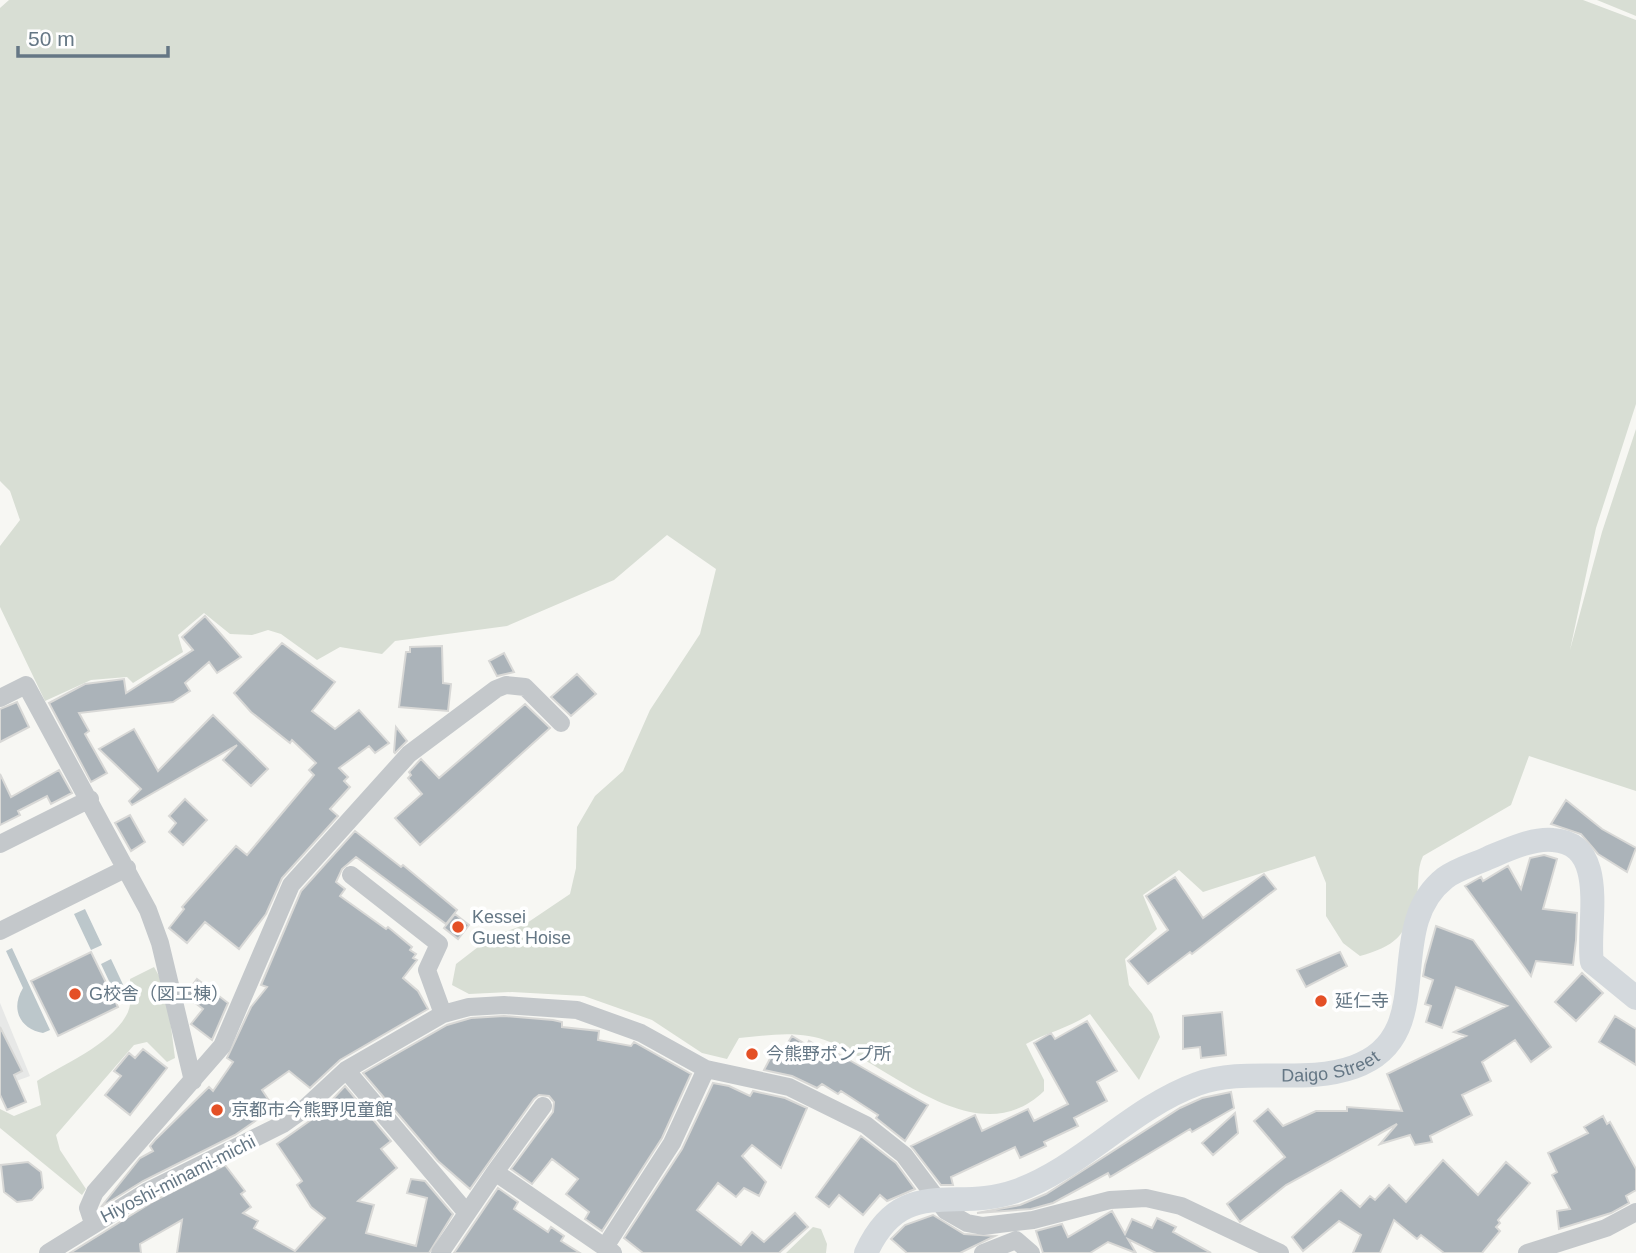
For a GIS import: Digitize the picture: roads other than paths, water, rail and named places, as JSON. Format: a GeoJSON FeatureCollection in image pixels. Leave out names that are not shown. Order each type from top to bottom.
{"type":"FeatureCollection","features":[{"type":"Feature","properties":{"kind":"main road","name":"Daigo Street"},"geometry":{"type":"LineString","coordinates":[[866,1253],[877,1233],[893,1216],[913,1204],[935,1199],[979,1200],[1023,1189],[1168,1098],[1198,1084],[1234,1077],[1337,1073],[1358,1066],[1385,1046],[1402,1021],[1407,1005],[1411,935],[1432,891],[1455,871],[1527,844],[1556,840],[1579,853],[1586,862],[1593,883],[1592,962],[1636,998]]}},
{"type":"Feature","properties":{"kind":"street"},"geometry":{"type":"LineString","coordinates":[[0,698],[26,685],[127,868],[148,910],[160,943],[192,1081]]}},
{"type":"Feature","properties":{"kind":"street"},"geometry":{"type":"LineString","coordinates":[[93,1223],[88,1208],[95,1192],[222,1046],[291,885],[409,754],[496,689],[506,685],[526,687],[561,723]]}},
{"type":"Feature","properties":{"kind":"street"},"geometry":{"type":"LineString","coordinates":[[0,844],[90,799]]}},
{"type":"Feature","properties":{"kind":"street"},"geometry":{"type":"LineString","coordinates":[[0,931],[127,868]]}},
{"type":"Feature","properties":{"kind":"street"},"geometry":{"type":"LineString","coordinates":[[351,875],[439,944],[427,970],[443,1014]]}},
{"type":"Feature","properties":{"kind":"street","name":"Hiyoshi-minami-michi"},"geometry":{"type":"LineString","coordinates":[[48,1253],[93,1223],[185,1171],[283,1124],[304,1109],[346,1070],[443,1014],[469,1007],[504,1005],[570,1009],[640,1033],[706,1069],[789,1087],[866,1125],[904,1155],[935,1199],[953,1216],[984,1226],[1033,1220],[1110,1200],[1132,1197],[1166,1200],[1280,1253]]}},
{"type":"Feature","properties":{"kind":"street"},"geometry":{"type":"LineString","coordinates":[[495,1172],[609,1250],[672,1143],[706,1069]]}},
{"type":"Feature","properties":{"kind":"street"},"geometry":{"type":"LineString","coordinates":[[346,1070],[466,1212]]}},
{"type":"Feature","properties":{"kind":"street"},"geometry":{"type":"LineString","coordinates":[[440,1253],[466,1212],[543,1106]]}},
{"type":"Feature","properties":{"kind":"street"},"geometry":{"type":"LineString","coordinates":[[1527,1253],[1606,1228],[1636,1212]]}},
{"type":"Feature","properties":{"kind":"street"},"geometry":{"type":"LineString","coordinates":[[983,1253],[1016,1240],[1031,1253]]}},
{"type":"Feature","properties":{"kind":"place","name":"Kessei Guest Hoise"},"geometry":{"type":"Point","coordinates":[458,927]}},
{"type":"Feature","properties":{"kind":"place","name":"G校舎（図工棟）"},"geometry":{"type":"Point","coordinates":[75,994]}},
{"type":"Feature","properties":{"kind":"place","name":"延仁寺"},"geometry":{"type":"Point","coordinates":[1321,1001]}},
{"type":"Feature","properties":{"kind":"place","name":"今熊野ポンプ所"},"geometry":{"type":"Point","coordinates":[752,1054]}},
{"type":"Feature","properties":{"kind":"place","name":"京都市今熊野児童館"},"geometry":{"type":"Point","coordinates":[217,1110]}}]}
